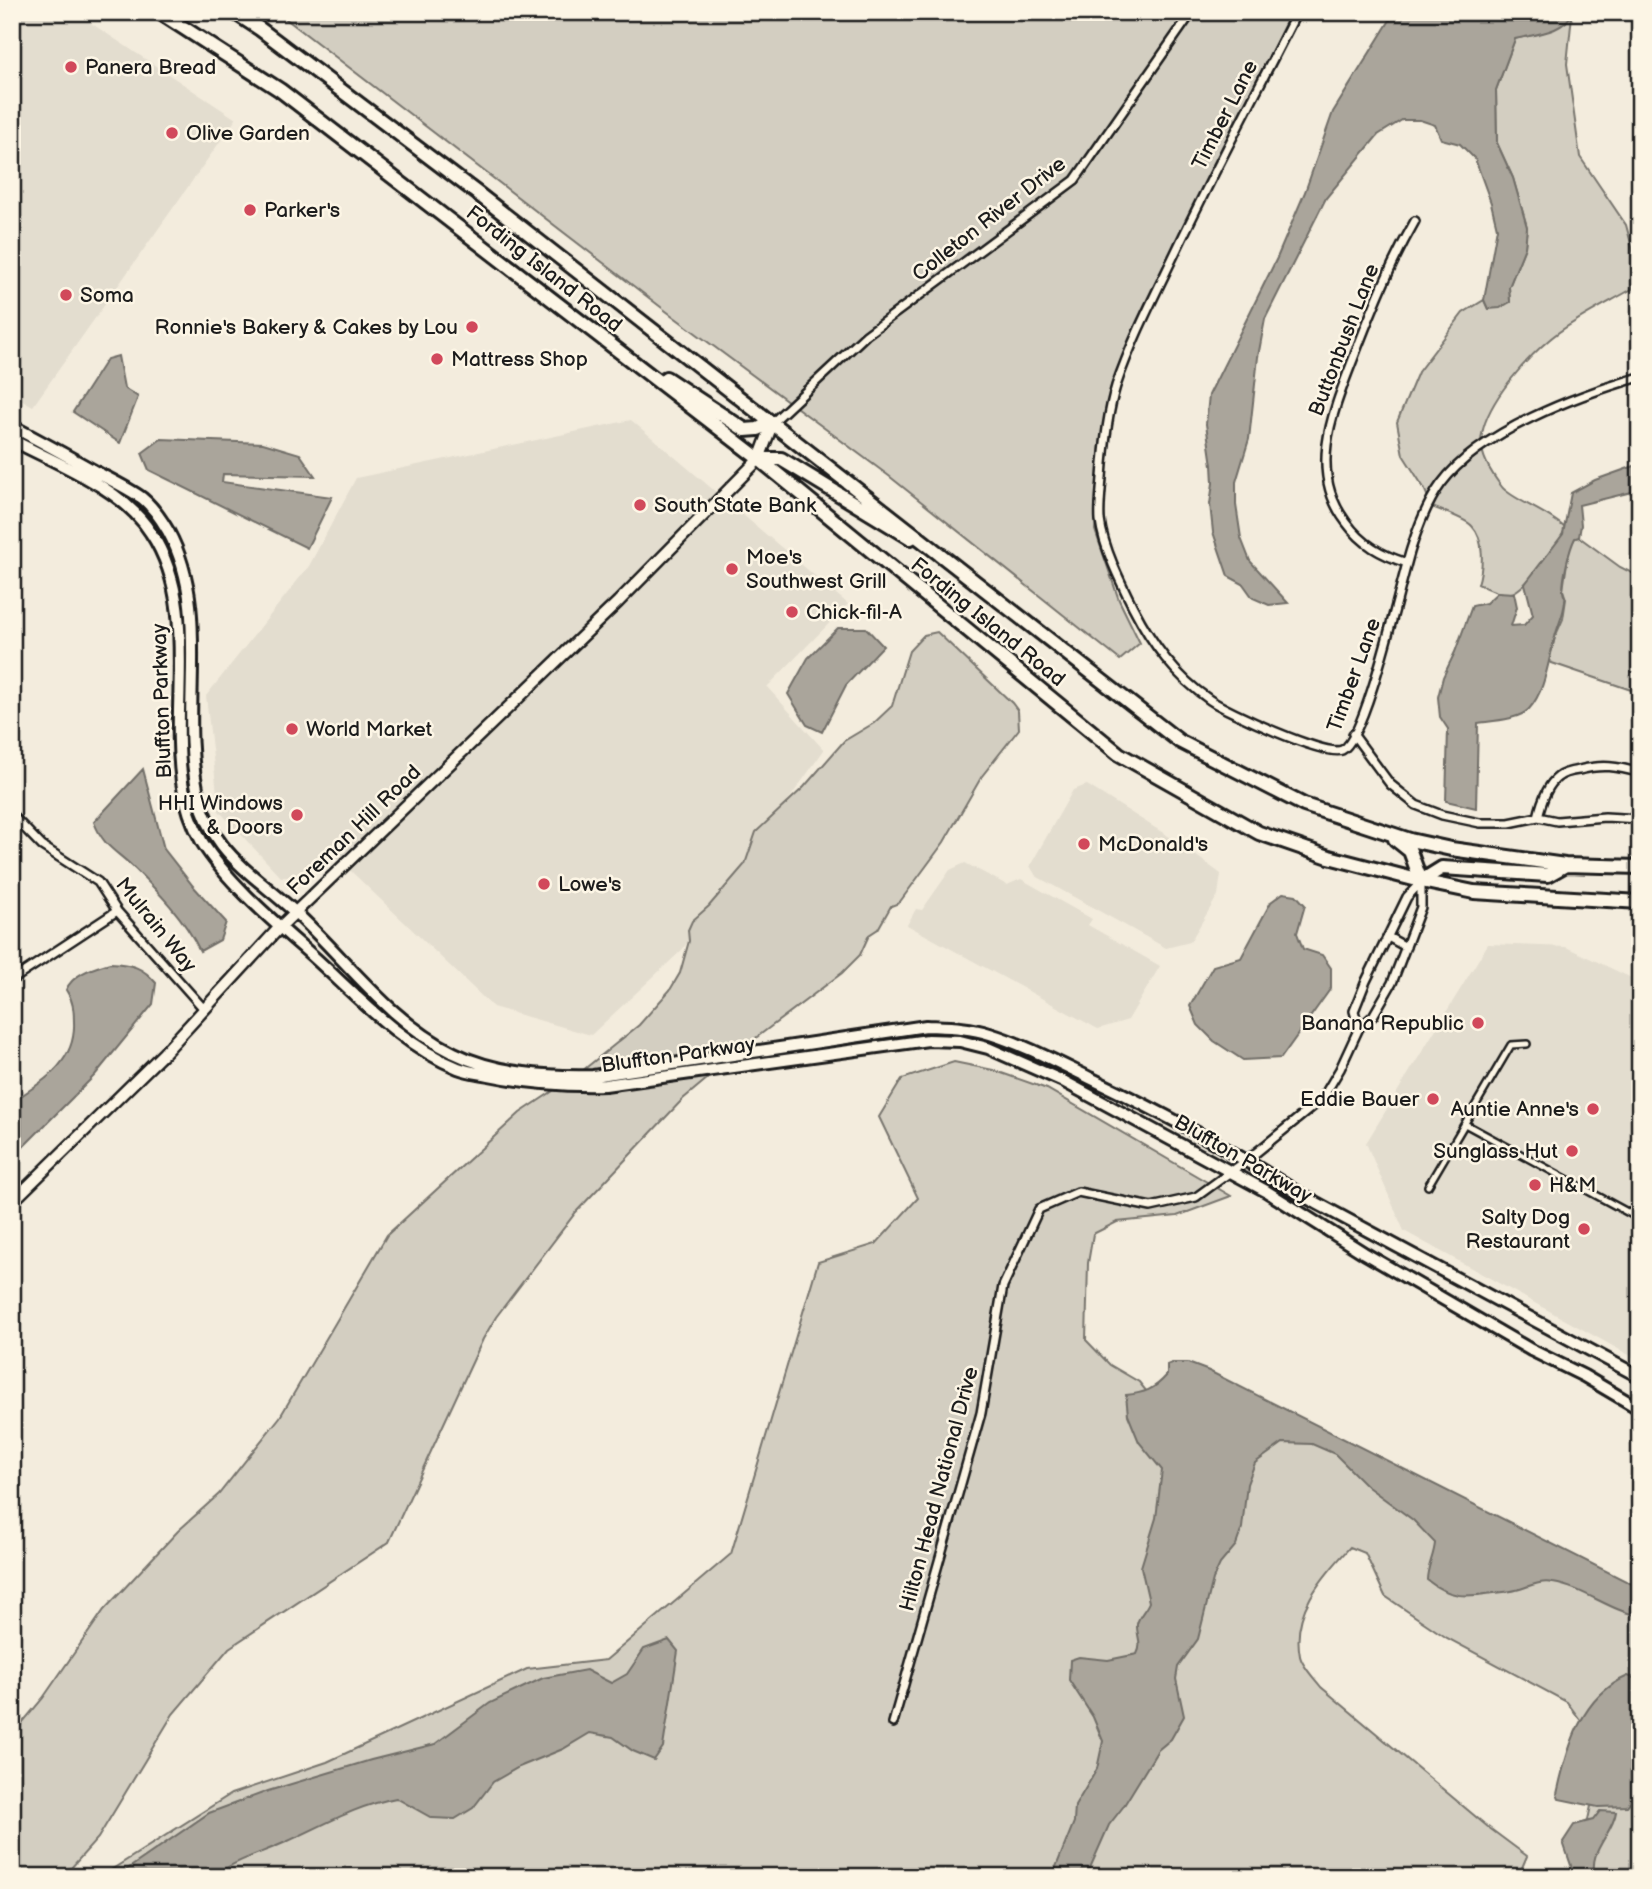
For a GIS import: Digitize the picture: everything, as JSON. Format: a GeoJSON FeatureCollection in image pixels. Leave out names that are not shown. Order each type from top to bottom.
{"type":"FeatureCollection","features":[{"type":"Feature","properties":{"kind":"highway","name":"Fording Island Road"},"geometry":{"type":"LineString","coordinates":[[159,12],[280,90],[759,459],[1119,754],[1259,833],[1329,858],[1474,892],[1640,902]]}},
{"type":"Feature","properties":{"kind":"highway","name":"Fording Island Road"},"geometry":{"type":"LineString","coordinates":[[234,12],[477,192],[1179,741],[1304,805],[1383,831],[1451,849],[1565,865],[1640,867]]}},
{"type":"Feature","properties":{"kind":"highway"},"geometry":{"type":"LineString","coordinates":[[592,330],[735,425],[746,430],[758,429],[773,422]]}},
{"type":"Feature","properties":{"kind":"highway"},"geometry":{"type":"LineString","coordinates":[[759,459],[781,459],[959,567]]}},
{"type":"Feature","properties":{"kind":"highway"},"geometry":{"type":"LineString","coordinates":[[1383,831],[1410,851],[1421,881],[1442,867],[1548,874],[1565,865]]}},
{"type":"Feature","properties":{"kind":"main road","name":"Bluffton Parkway"},"geometry":{"type":"LineString","coordinates":[[12,426],[142,499],[156,512],[169,532],[183,567],[190,597],[192,738],[200,799],[208,821],[222,845],[296,912],[403,1021],[424,1038],[456,1055],[485,1066],[559,1077],[593,1076],[926,1026],[989,1033],[1036,1051],[1135,1100],[1247,1160],[1297,1193],[1640,1377]]}},
{"type":"Feature","properties":{"kind":"main road","name":"Bluffton Parkway"},"geometry":{"type":"LineString","coordinates":[[12,440],[117,498],[133,510],[151,532],[163,553],[173,581],[178,618],[178,737],[182,782],[189,813],[201,840],[216,862],[280,927],[394,1030],[434,1058],[462,1070],[545,1084],[605,1085],[928,1040],[960,1041],[988,1048],[1063,1081],[1266,1191],[1364,1253],[1531,1350],[1640,1409]]}},
{"type":"Feature","properties":{"kind":"street","name":"Colleton River Drive"},"geometry":{"type":"LineString","coordinates":[[773,422],[866,335],[1075,180],[1192,12]]}},
{"type":"Feature","properties":{"kind":"street","name":"Timber Lane"},"geometry":{"type":"LineString","coordinates":[[1297,12],[1191,221],[1125,363],[1115,388],[1104,445],[1100,516],[1103,534],[1115,567],[1143,626],[1167,661],[1189,685],[1238,716],[1326,750],[1340,751],[1346,748],[1382,658],[1407,563],[1433,496],[1459,465],[1494,440],[1547,410],[1640,377]]}},
{"type":"Feature","properties":{"kind":"street","name":"Buttonbush Lane"},"geometry":{"type":"LineString","coordinates":[[1407,563],[1377,552],[1350,529],[1331,496],[1325,461],[1329,429],[1345,382],[1387,272],[1415,221]]}},
{"type":"Feature","properties":{"kind":"street","name":"Foreman Hill Road"},"geometry":{"type":"LineString","coordinates":[[12,1202],[163,1053],[280,927],[618,602],[759,459],[773,422]]}},
{"type":"Feature","properties":{"kind":"street"},"geometry":{"type":"LineString","coordinates":[[12,564],[12,604]]}},
{"type":"Feature","properties":{"kind":"street"},"geometry":{"type":"LineString","coordinates":[[1353,734],[1390,784],[1416,804],[1442,815],[1480,823],[1510,823],[1538,817],[1557,821],[1605,817],[1640,820]]}},
{"type":"Feature","properties":{"kind":"street"},"geometry":{"type":"LineString","coordinates":[[1538,817],[1552,784],[1560,775],[1600,765],[1614,765],[1640,774]]}},
{"type":"Feature","properties":{"kind":"street","name":"Mulrain Way"},"geometry":{"type":"LineString","coordinates":[[12,815],[42,846],[98,882],[117,911],[204,1009]]}},
{"type":"Feature","properties":{"kind":"street","name":"Hilton Head National Drive"},"geometry":{"type":"LineString","coordinates":[[1359,1028],[1354,1011],[1407,897],[1421,881]]}},
{"type":"Feature","properties":{"kind":"street","name":"Hilton Head National Drive"},"geometry":{"type":"LineString","coordinates":[[894,1723],[981,1413],[1003,1286],[1038,1209],[1077,1192],[1151,1207],[1195,1197],[1247,1160],[1322,1099],[1359,1028],[1373,1016],[1392,983],[1421,908],[1421,881]]}},
{"type":"Feature","properties":{"kind":"street"},"geometry":{"type":"LineString","coordinates":[[12,979],[117,911]]}},
{"type":"Feature","properties":{"kind":"street"},"geometry":{"type":"LineString","coordinates":[[1388,937],[1406,947]]}},
{"type":"Feature","properties":{"kind":"street"},"geometry":{"type":"LineString","coordinates":[[1427,1186],[1511,1045],[1527,1044]]}},
{"type":"Feature","properties":{"kind":"street"},"geometry":{"type":"LineString","coordinates":[[1465,1124],[1640,1219]]}},
{"type":"Feature","properties":{"kind":"shaded area"},"geometry":{"type":"Polygon","coordinates":[[[12,12],[74,12],[236,119],[33,406],[12,394],[12,12]]]}},
{"type":"Feature","properties":{"kind":"shaded area"},"geometry":{"type":"Polygon","coordinates":[[[277,12],[1291,12],[1197,199],[1111,386],[1100,444],[1095,530],[1119,600],[1140,643],[1120,660],[889,476],[666,311],[277,12]]]}},
{"type":"Feature","properties":{"kind":"shaded area"},"geometry":{"type":"Polygon","coordinates":[[[1395,12],[1507,12],[1508,19],[1527,12],[1573,12],[1569,19],[1556,28],[1515,39],[1496,90],[1497,143],[1513,178],[1527,227],[1525,247],[1509,287],[1510,302],[1500,308],[1488,309],[1484,300],[1497,228],[1475,159],[1460,144],[1441,139],[1435,125],[1420,120],[1402,120],[1378,135],[1326,198],[1265,319],[1249,439],[1236,482],[1241,538],[1250,561],[1288,603],[1269,605],[1253,598],[1243,584],[1228,576],[1213,532],[1210,504],[1212,465],[1206,424],[1209,395],[1277,258],[1305,192],[1333,112],[1395,12]]]}},
{"type":"Feature","properties":{"kind":"shaded area"},"geometry":{"type":"Polygon","coordinates":[[[1572,15],[1567,64],[1580,157],[1626,225],[1637,274],[1632,289],[1567,326],[1540,348],[1509,382],[1486,421],[1482,448],[1486,462],[1498,481],[1507,492],[1565,528],[1542,565],[1525,584],[1511,593],[1503,593],[1478,584],[1482,554],[1476,532],[1465,521],[1432,507],[1424,488],[1403,455],[1397,422],[1418,372],[1463,313],[1484,300],[1488,309],[1510,302],[1509,287],[1525,247],[1527,227],[1513,178],[1497,143],[1496,90],[1515,39],[1553,29],[1572,15]]]}},
{"type":"Feature","properties":{"kind":"shaded area"},"geometry":{"type":"Polygon","coordinates":[[[118,356],[124,388],[138,397],[120,443],[73,412],[107,359],[118,356]]]}},
{"type":"Feature","properties":{"kind":"shaded area"},"geometry":{"type":"Polygon","coordinates":[[[631,420],[848,604],[767,687],[824,750],[682,950],[591,1035],[493,1007],[332,853],[307,877],[281,877],[219,811],[206,696],[309,566],[356,478],[631,420]]]}},
{"type":"Feature","properties":{"kind":"shaded area"},"geometry":{"type":"Polygon","coordinates":[[[161,439],[263,443],[300,454],[315,476],[223,474],[222,482],[332,497],[307,548],[149,470],[142,453],[161,439]]]}},
{"type":"Feature","properties":{"kind":"shaded area"},"geometry":{"type":"Polygon","coordinates":[[[1640,464],[1640,490],[1579,505],[1579,537],[1575,538],[1565,571],[1563,610],[1539,693],[1529,709],[1519,716],[1478,723],[1476,808],[1446,801],[1448,729],[1440,717],[1438,697],[1443,677],[1472,606],[1486,603],[1498,592],[1514,593],[1517,607],[1511,626],[1524,625],[1533,615],[1525,584],[1563,534],[1571,493],[1595,480],[1640,464]]]}},
{"type":"Feature","properties":{"kind":"shaded area"},"geometry":{"type":"Polygon","coordinates":[[[1579,537],[1620,567],[1640,577],[1640,693],[1549,662],[1563,619],[1566,599],[1563,590],[1569,549],[1575,538],[1579,537]]]}},
{"type":"Feature","properties":{"kind":"shaded area"},"geometry":{"type":"Polygon","coordinates":[[[838,628],[866,628],[883,646],[846,685],[822,732],[807,725],[788,694],[808,658],[838,628]]]}},
{"type":"Feature","properties":{"kind":"shaded area"},"geometry":{"type":"Polygon","coordinates":[[[937,632],[1012,703],[1018,711],[1019,729],[982,776],[944,842],[899,903],[891,906],[878,929],[869,935],[860,955],[842,973],[757,1037],[683,1099],[576,1212],[496,1317],[483,1339],[389,1542],[229,1648],[173,1714],[98,1838],[63,1877],[12,1877],[12,1735],[43,1698],[104,1610],[178,1531],[219,1494],[280,1417],[387,1235],[520,1113],[577,1075],[639,1025],[670,990],[680,973],[692,921],[709,906],[745,864],[756,832],[804,787],[844,741],[874,723],[892,706],[909,651],[924,635],[937,632]]]}},
{"type":"Feature","properties":{"kind":"shaded area"},"geometry":{"type":"Polygon","coordinates":[[[143,769],[164,849],[226,922],[220,940],[200,951],[170,906],[105,842],[94,822],[143,769]]]}},
{"type":"Feature","properties":{"kind":"shaded area"},"geometry":{"type":"Polygon","coordinates":[[[1087,785],[1176,841],[1221,874],[1218,895],[1190,942],[1166,948],[1036,876],[1030,866],[1073,790],[1087,785]]]}},
{"type":"Feature","properties":{"kind":"shaded area"},"geometry":{"type":"Polygon","coordinates":[[[965,863],[1007,885],[1021,879],[1092,919],[1088,925],[1160,966],[1128,1020],[1098,1029],[907,925],[916,909],[922,910],[950,870],[965,863]]]}},
{"type":"Feature","properties":{"kind":"shaded area"},"geometry":{"type":"Polygon","coordinates":[[[1283,893],[1296,895],[1305,905],[1297,933],[1303,949],[1322,955],[1331,968],[1331,988],[1281,1058],[1243,1060],[1214,1041],[1198,1025],[1190,1006],[1213,966],[1241,958],[1271,902],[1283,893]]]}},
{"type":"Feature","properties":{"kind":"shaded area"},"geometry":{"type":"Polygon","coordinates":[[[1488,944],[1566,947],[1640,982],[1640,1361],[1404,1231],[1366,1143],[1488,944]]]}},
{"type":"Feature","properties":{"kind":"shaded area"},"geometry":{"type":"Polygon","coordinates":[[[110,963],[136,967],[146,973],[156,983],[153,1004],[95,1075],[12,1158],[12,1102],[55,1070],[70,1049],[74,1013],[66,990],[69,984],[79,975],[110,963]]]}},
{"type":"Feature","properties":{"kind":"shaded area"},"geometry":{"type":"Polygon","coordinates":[[[954,1062],[993,1070],[1047,1089],[1231,1196],[1177,1216],[1117,1222],[1093,1234],[1088,1263],[1086,1340],[1110,1365],[1139,1382],[1168,1418],[1173,1569],[1059,1877],[100,1877],[231,1794],[327,1762],[527,1669],[606,1660],[731,1554],[818,1262],[876,1244],[918,1198],[879,1117],[902,1079],[954,1062]]]}},
{"type":"Feature","properties":{"kind":"shaded area"},"geometry":{"type":"Polygon","coordinates":[[[1188,1363],[1209,1371],[1640,1588],[1640,1616],[1548,1582],[1511,1591],[1475,1595],[1444,1591],[1427,1580],[1435,1543],[1413,1520],[1368,1487],[1335,1454],[1312,1444],[1283,1443],[1255,1463],[1247,1484],[1242,1528],[1236,1545],[1220,1564],[1213,1579],[1198,1639],[1178,1667],[1176,1679],[1184,1716],[1171,1739],[1158,1750],[1109,1825],[1086,1877],[1052,1877],[1074,1822],[1075,1806],[1097,1769],[1103,1741],[1093,1717],[1069,1680],[1070,1660],[1079,1657],[1108,1660],[1137,1654],[1137,1624],[1149,1602],[1141,1567],[1156,1518],[1162,1470],[1139,1442],[1128,1415],[1126,1395],[1153,1387],[1167,1375],[1167,1365],[1188,1363]]]}},
{"type":"Feature","properties":{"kind":"shaded area"},"geometry":{"type":"Polygon","coordinates":[[[1277,1423],[1640,1598],[1640,1877],[1587,1877],[1584,1838],[1603,1751],[1567,1702],[1447,1638],[1385,1596],[1365,1553],[1350,1547],[1320,1583],[1305,1610],[1298,1640],[1303,1664],[1321,1687],[1488,1827],[1527,1856],[1518,1877],[1071,1877],[1194,1573],[1277,1423]]]}},
{"type":"Feature","properties":{"kind":"shaded area"},"geometry":{"type":"Polygon","coordinates":[[[669,1640],[678,1651],[663,1747],[654,1760],[633,1751],[613,1737],[590,1733],[563,1749],[519,1767],[493,1782],[473,1808],[455,1819],[432,1818],[396,1798],[340,1817],[239,1861],[213,1877],[116,1877],[209,1813],[268,1791],[435,1744],[490,1703],[543,1678],[586,1670],[611,1683],[627,1674],[644,1649],[669,1640]]]}},
{"type":"Feature","properties":{"kind":"shaded area"},"geometry":{"type":"Polygon","coordinates":[[[1628,1676],[1640,1680],[1640,1790],[1627,1806],[1598,1807],[1559,1799],[1557,1794],[1561,1777],[1579,1725],[1598,1696],[1628,1676]]]}},
{"type":"Feature","properties":{"kind":"shaded area"},"geometry":{"type":"Polygon","coordinates":[[[1600,1811],[1616,1812],[1594,1860],[1596,1877],[1575,1877],[1563,1842],[1574,1825],[1593,1820],[1600,1811]]]}},
{"type":"Feature","properties":{"kind":"place","name":"Panera Bread"},"geometry":{"type":"Point","coordinates":[71,67]}},
{"type":"Feature","properties":{"kind":"place","name":"Olive Garden"},"geometry":{"type":"Point","coordinates":[172,133]}},
{"type":"Feature","properties":{"kind":"place","name":"Parker's"},"geometry":{"type":"Point","coordinates":[250,210]}},
{"type":"Feature","properties":{"kind":"place","name":"Soma"},"geometry":{"type":"Point","coordinates":[66,295]}},
{"type":"Feature","properties":{"kind":"place","name":"Ronnie's Bakery & Cakes by Lou"},"geometry":{"type":"Point","coordinates":[472,327]}},
{"type":"Feature","properties":{"kind":"place","name":"Mattress Shop"},"geometry":{"type":"Point","coordinates":[437,359]}},
{"type":"Feature","properties":{"kind":"place","name":"South State Bank"},"geometry":{"type":"Point","coordinates":[640,505]}},
{"type":"Feature","properties":{"kind":"place","name":"Moe's Southwest Grill"},"geometry":{"type":"Point","coordinates":[732,569]}},
{"type":"Feature","properties":{"kind":"place","name":"Chick-fil-A"},"geometry":{"type":"Point","coordinates":[792,612]}},
{"type":"Feature","properties":{"kind":"place","name":"World Market"},"geometry":{"type":"Point","coordinates":[292,729]}},
{"type":"Feature","properties":{"kind":"place","name":"HHI Windows & Doors"},"geometry":{"type":"Point","coordinates":[297,815]}},
{"type":"Feature","properties":{"kind":"place","name":"McDonald's"},"geometry":{"type":"Point","coordinates":[1084,844]}},
{"type":"Feature","properties":{"kind":"place","name":"Lowe's"},"geometry":{"type":"Point","coordinates":[544,884]}},
{"type":"Feature","properties":{"kind":"place","name":"Banana Republic"},"geometry":{"type":"Point","coordinates":[1478,1023]}},
{"type":"Feature","properties":{"kind":"place","name":"Eddie Bauer"},"geometry":{"type":"Point","coordinates":[1433,1099]}},
{"type":"Feature","properties":{"kind":"place","name":"Auntie Anne's"},"geometry":{"type":"Point","coordinates":[1593,1109]}},
{"type":"Feature","properties":{"kind":"place","name":"Sunglass Hut"},"geometry":{"type":"Point","coordinates":[1572,1151]}},
{"type":"Feature","properties":{"kind":"place","name":"H&M"},"geometry":{"type":"Point","coordinates":[1535,1185]}},
{"type":"Feature","properties":{"kind":"place","name":"Salty Dog Restaurant"},"geometry":{"type":"Point","coordinates":[1584,1229]}}]}
